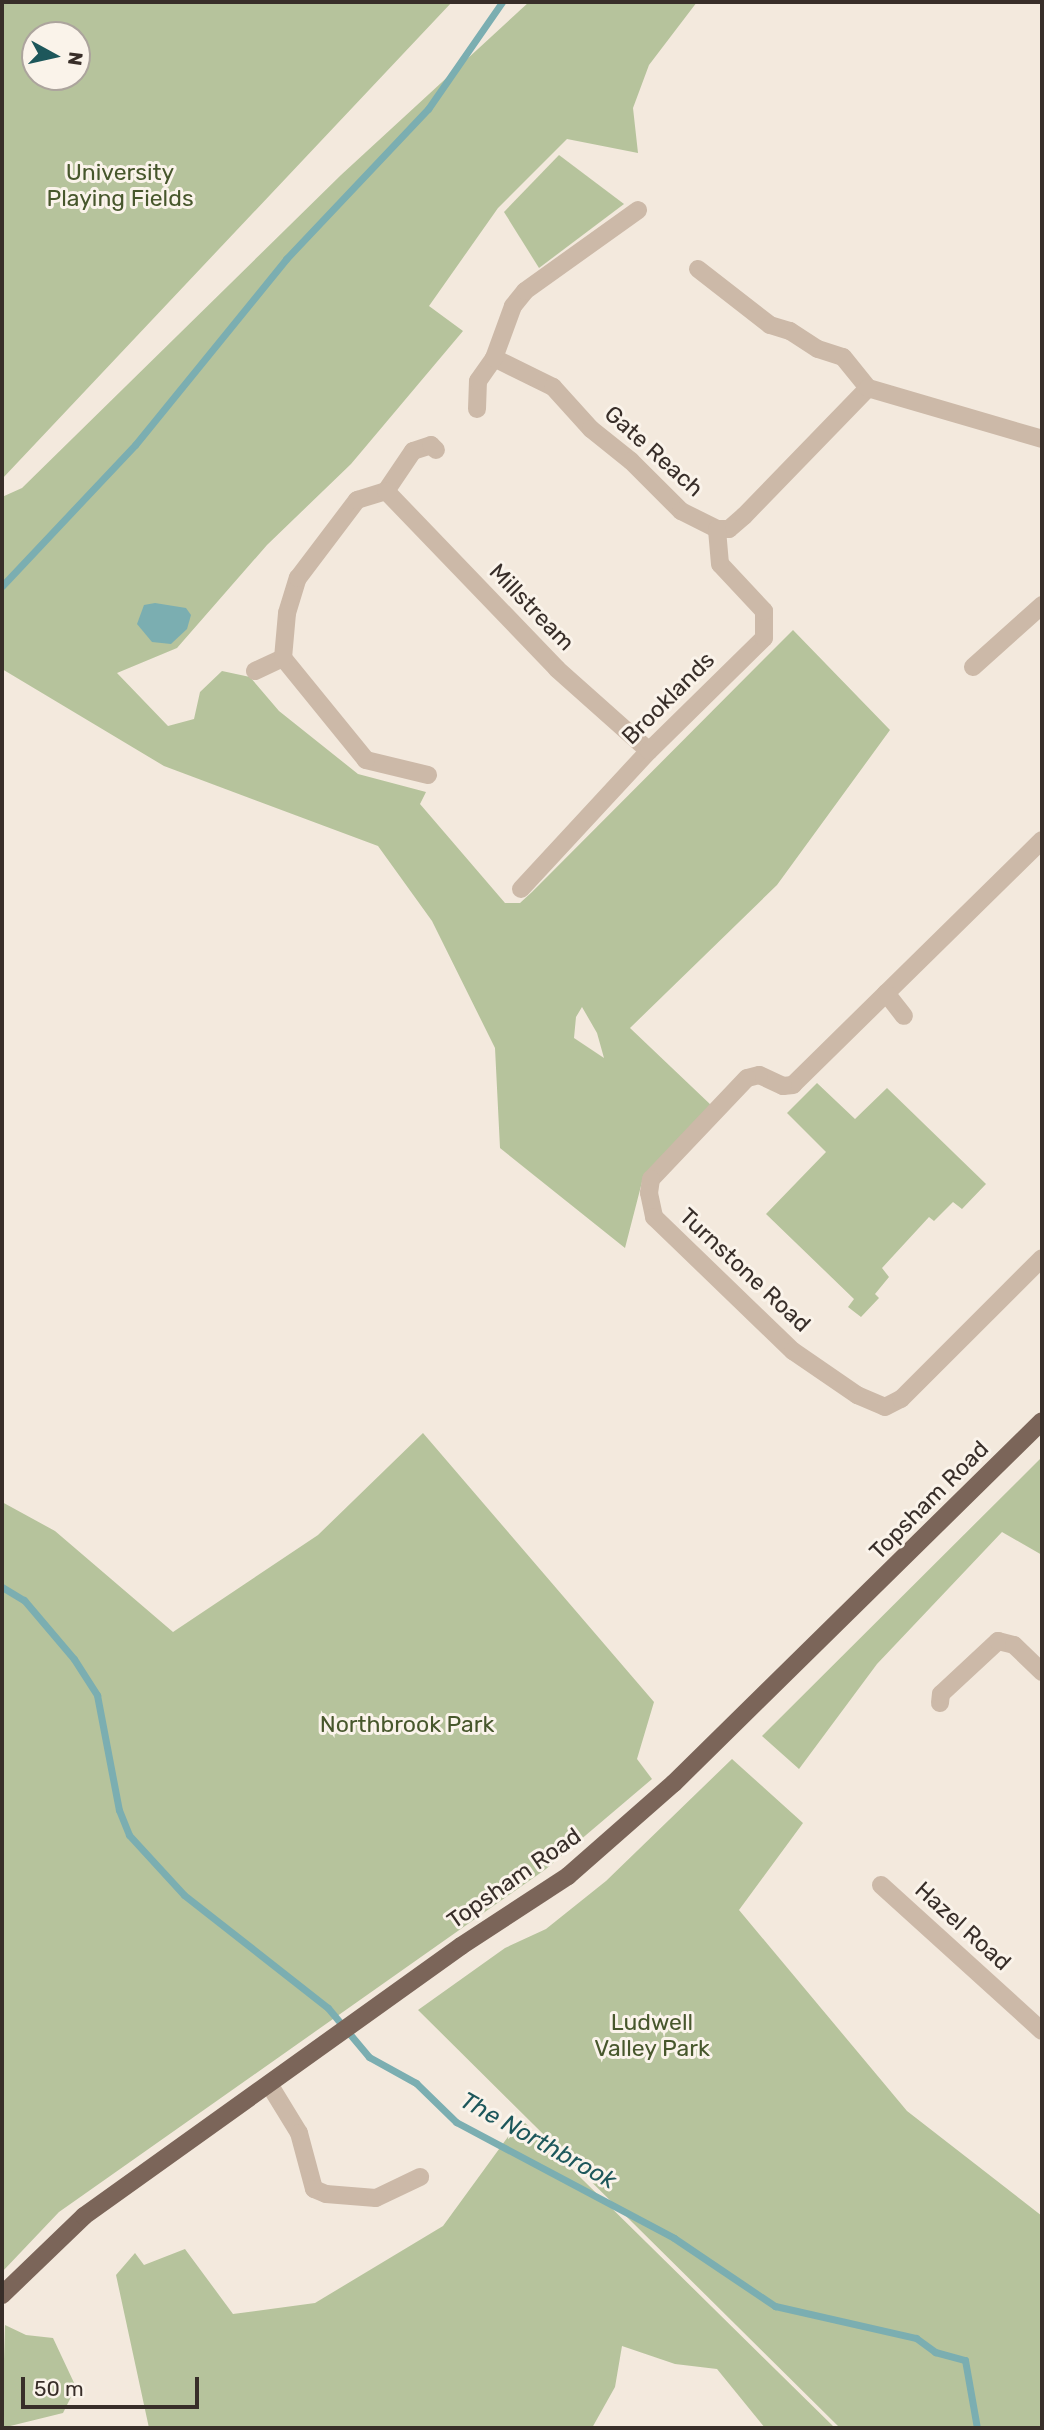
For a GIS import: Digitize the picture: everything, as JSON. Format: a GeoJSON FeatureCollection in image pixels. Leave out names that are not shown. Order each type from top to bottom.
{"type":"FeatureCollection","features":[{"type":"Feature","properties":{"kind":"main road","name":"Topsham Road"},"geometry":{"type":"LineString","coordinates":[[2,2295],[84,2216],[568,1876],[674,1783],[1042,1421]]}},
{"type":"Feature","properties":{"kind":"street"},"geometry":{"type":"LineString","coordinates":[[477,409],[478,381],[494,358],[513,306],[525,291],[638,210]]}},
{"type":"Feature","properties":{"kind":"street"},"geometry":{"type":"LineString","coordinates":[[698,269],[770,325],[843,357],[868,388],[1042,439]]}},
{"type":"Feature","properties":{"kind":"street","name":"Gate Reach"},"geometry":{"type":"LineString","coordinates":[[494,358],[553,387],[591,429],[631,461],[681,511],[717,529]]}},
{"type":"Feature","properties":{"kind":"street"},"geometry":{"type":"LineString","coordinates":[[717,529],[729,529],[744,516],[868,388]]}},
{"type":"Feature","properties":{"kind":"street"},"geometry":{"type":"LineString","coordinates":[[428,775],[366,760],[283,658],[287,613],[298,578],[357,500],[386,491],[413,451],[431,446],[436,450]]}},
{"type":"Feature","properties":{"kind":"street","name":"Millstream"},"geometry":{"type":"LineString","coordinates":[[386,491],[557,670],[649,751]]}},
{"type":"Feature","properties":{"kind":"street","name":"Brooklands"},"geometry":{"type":"LineString","coordinates":[[521,889],[649,751],[764,638],[768,621],[764,611],[720,564],[717,529]]}},
{"type":"Feature","properties":{"kind":"street"},"geometry":{"type":"LineString","coordinates":[[973,667],[1042,605]]}},
{"type":"Feature","properties":{"kind":"street"},"geometry":{"type":"LineString","coordinates":[[255,671],[283,658]]}},
{"type":"Feature","properties":{"kind":"street","name":"Turnstone Road"},"geometry":{"type":"LineString","coordinates":[[1042,840],[793,1085],[783,1086],[759,1075],[747,1078],[651,1179],[654,1217],[793,1351],[858,1395],[884,1407],[901,1399],[1042,1258]]}},
{"type":"Feature","properties":{"kind":"street"},"geometry":{"type":"LineString","coordinates":[[886,993],[904,1016]]}},
{"type":"Feature","properties":{"kind":"street"},"geometry":{"type":"LineString","coordinates":[[940,1703],[941,1694],[998,1641],[1014,1645],[1042,1672]]}},
{"type":"Feature","properties":{"kind":"street","name":"Hazel Road"},"geometry":{"type":"LineString","coordinates":[[881,1885],[1042,2031]]}},
{"type":"Feature","properties":{"kind":"street"},"geometry":{"type":"LineString","coordinates":[[270,2084],[299,2133],[314,2189],[326,2194],[376,2198],[420,2177]]}},
{"type":"Feature","properties":{"kind":"green space","name":"University Playing Fields"},"geometry":{"type":"Polygon","coordinates":[[[2,2],[452,2],[2,479],[2,2]]]}},
{"type":"Feature","properties":{"kind":"green space"},"geometry":{"type":"Polygon","coordinates":[[[529,2],[697,2],[649,65],[633,108],[638,153],[567,139],[498,208],[429,306],[463,331],[351,464],[267,545],[177,648],[117,673],[168,726],[194,719],[200,692],[222,671],[250,677],[279,711],[358,774],[426,792],[420,804],[505,903],[520,903],[532,892],[793,630],[890,730],[777,885],[630,1028],[712,1106],[642,1182],[625,1248],[500,1148],[495,1048],[432,921],[378,846],[164,766],[2,669],[2,497],[22,488],[341,175],[529,2]],[[582,1007],[576,1017],[574,1038],[604,1058],[597,1033],[582,1007]]]}},
{"type":"Feature","properties":{"kind":"green space"},"geometry":{"type":"Polygon","coordinates":[[[559,155],[624,204],[539,268],[504,212],[559,155]]]}},
{"type":"Feature","properties":{"kind":"green space"},"geometry":{"type":"Polygon","coordinates":[[[817,1083],[855,1119],[887,1088],[986,1184],[962,1209],[953,1202],[934,1221],[929,1217],[882,1268],[889,1277],[875,1294],[879,1298],[861,1317],[848,1307],[854,1299],[766,1214],[826,1152],[787,1113],[817,1083]]]}},
{"type":"Feature","properties":{"kind":"green space","name":"Northbrook Park"},"geometry":{"type":"Polygon","coordinates":[[[423,1433],[654,1702],[637,1759],[652,1779],[546,1869],[59,2212],[2,2272],[2,1502],[55,1531],[173,1632],[318,1535],[423,1433]]]}},
{"type":"Feature","properties":{"kind":"green space"},"geometry":{"type":"Polygon","coordinates":[[[1042,1457],[1042,1555],[1002,1532],[877,1664],[799,1769],[762,1736],[1042,1457]]]}},
{"type":"Feature","properties":{"kind":"green space","name":"Ludwell Valley Park"},"geometry":{"type":"Polygon","coordinates":[[[732,1759],[803,1823],[739,1910],[907,2111],[1042,2216],[1042,2428],[840,2428],[418,2010],[505,1948],[546,1929],[606,1881],[732,1759]]]}},
{"type":"Feature","properties":{"kind":"green space"},"geometry":{"type":"Polygon","coordinates":[[[521,2119],[835,2428],[765,2428],[717,2369],[675,2364],[622,2346],[615,2387],[592,2428],[149,2428],[116,2275],[135,2253],[144,2265],[185,2249],[233,2314],[315,2303],[443,2226],[521,2119]]]}},
{"type":"Feature","properties":{"kind":"green space"},"geometry":{"type":"Polygon","coordinates":[[[5,2325],[26,2335],[53,2338],[76,2387],[63,2413],[2,2428],[5,2325]]]}},
{"type":"Feature","properties":{"kind":"water"},"geometry":{"type":"Polygon","coordinates":[[[155,603],[186,608],[191,615],[187,629],[171,644],[152,642],[137,624],[144,605],[155,603]]]}},
{"type":"Feature","properties":{"kind":"waterway"},"geometry":{"type":"LineString","coordinates":[[2,586],[135,445],[286,259],[428,109],[502,2]]}},
{"type":"Feature","properties":{"kind":"waterway","name":"The Northbrook"},"geometry":{"type":"LineString","coordinates":[[2,1587],[24,1600],[74,1659],[97,1695],[119,1810],[129,1835],[184,1895],[328,2008],[369,2057],[416,2083],[456,2122],[674,2238],[775,2306],[916,2338],[935,2352],[965,2360],[977,2428]]}}]}
